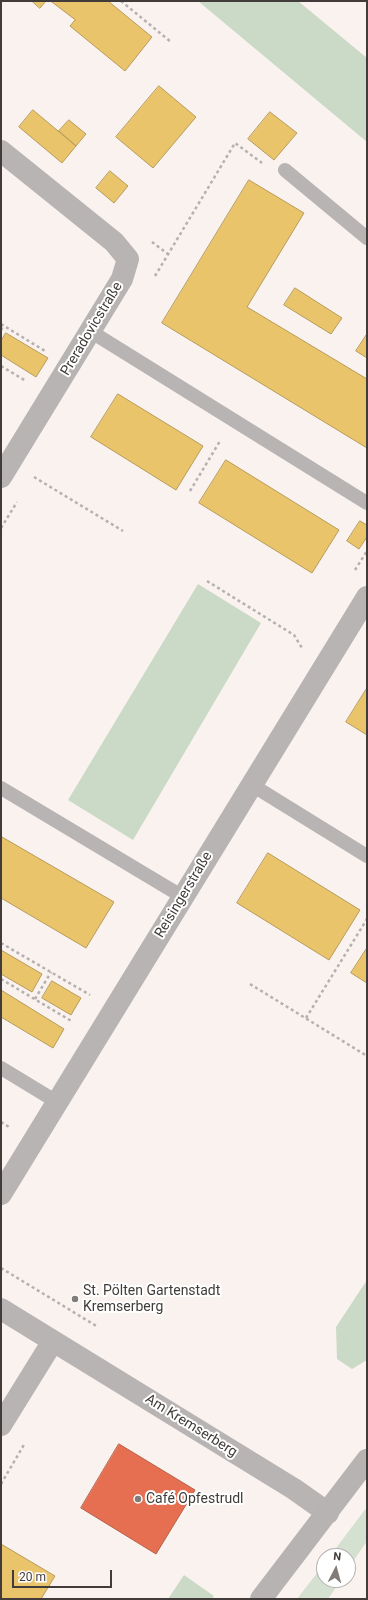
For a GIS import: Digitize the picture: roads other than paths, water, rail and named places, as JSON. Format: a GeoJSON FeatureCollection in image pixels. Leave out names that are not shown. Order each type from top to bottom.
{"type":"FeatureCollection","features":[{"type":"Feature","properties":{"kind":"main road"},"geometry":{"type":"LineString","coordinates":[[261,1599],[367,1460]]}},
{"type":"Feature","properties":{"kind":"street","name":"Preradovicstraße"},"geometry":{"type":"LineString","coordinates":[[1,151],[114,242],[128,259],[122,280],[1,477]]}},
{"type":"Feature","properties":{"kind":"street","name":"Reisingerstraße"},"geometry":{"type":"LineString","coordinates":[[1,1194],[367,597]]}},
{"type":"Feature","properties":{"kind":"street","name":"Am Kremserberg"},"geometry":{"type":"LineString","coordinates":[[1,1309],[294,1489],[328,1513]]}},
{"type":"Feature","properties":{"kind":"street"},"geometry":{"type":"LineString","coordinates":[[1,1425],[7,1405],[53,1341]]}},
{"type":"Feature","properties":{"kind":"lane"},"geometry":{"type":"LineString","coordinates":[[285,170],[367,238]]}},
{"type":"Feature","properties":{"kind":"lane"},"geometry":{"type":"LineString","coordinates":[[90,332],[367,503]]}},
{"type":"Feature","properties":{"kind":"lane"},"geometry":{"type":"LineString","coordinates":[[252,785],[367,856]]}},
{"type":"Feature","properties":{"kind":"lane"},"geometry":{"type":"LineString","coordinates":[[1,788],[184,897]]}},
{"type":"Feature","properties":{"kind":"lane"},"geometry":{"type":"LineString","coordinates":[[1,1068],[57,1102]]}},
{"type":"Feature","properties":{"kind":"place","name":"St. Pölten Gartenstadt Kremserberg"},"geometry":{"type":"Point","coordinates":[75,1299]}},
{"type":"Feature","properties":{"kind":"place","name":"Café Opfestrudl"},"geometry":{"type":"Point","coordinates":[138,1499]}}]}
